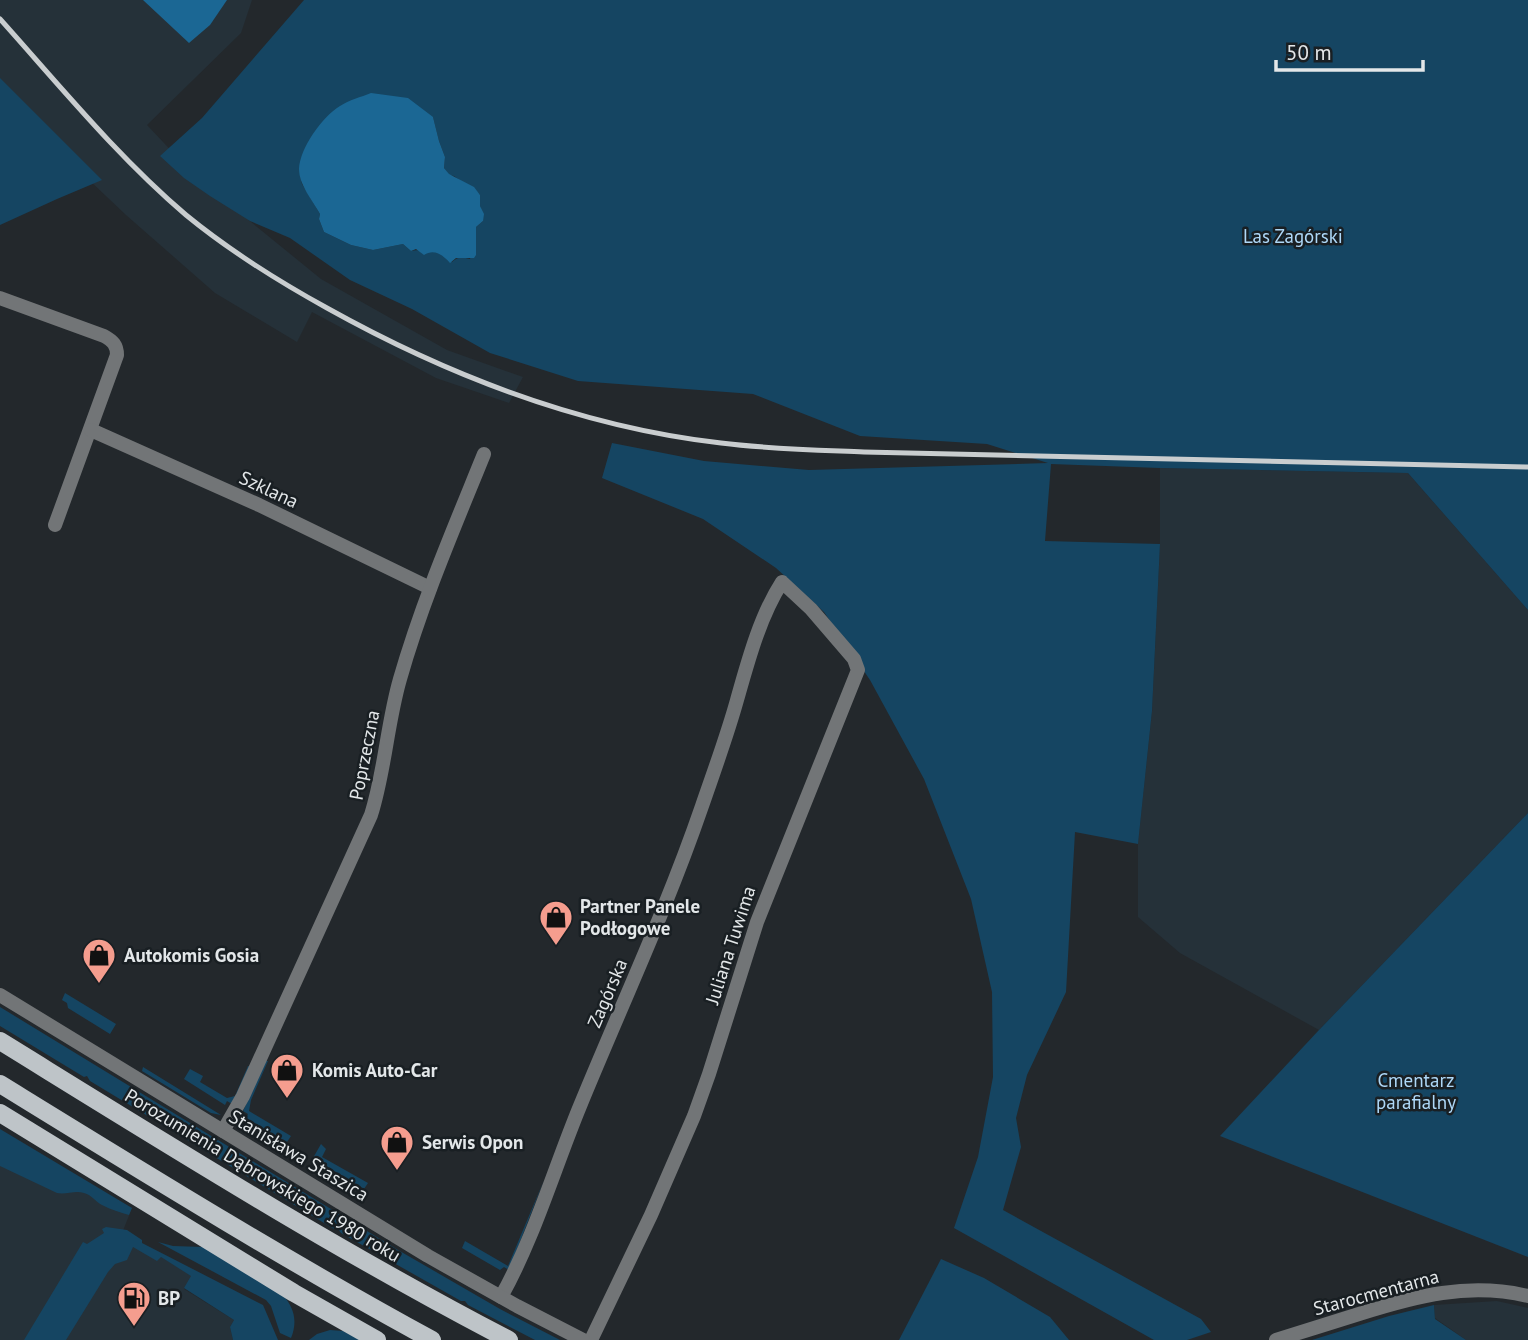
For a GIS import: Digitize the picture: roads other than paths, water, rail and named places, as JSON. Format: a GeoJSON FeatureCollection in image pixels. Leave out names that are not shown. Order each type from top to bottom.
{"type":"FeatureCollection","features":[{"type":"Feature","properties":{"kind":"main road","name":"Porozumienia Dąbrowskiego 1980 roku"},"geometry":{"type":"LineString","coordinates":[[0,1041],[331,1241],[509,1340]]}},
{"type":"Feature","properties":{"kind":"main road"},"geometry":{"type":"LineString","coordinates":[[0,1084],[254,1240],[432,1340]]}},
{"type":"Feature","properties":{"kind":"main road"},"geometry":{"type":"LineString","coordinates":[[0,1113],[294,1293],[377,1340]]}},
{"type":"Feature","properties":{"kind":"street"},"geometry":{"type":"LineString","coordinates":[[0,298],[104,336],[115,344],[117,349],[91,430],[55,525]]}},
{"type":"Feature","properties":{"kind":"street","name":"Szklana"},"geometry":{"type":"LineString","coordinates":[[91,430],[259,505],[430,588]]}},
{"type":"Feature","properties":{"kind":"street","name":"Poprzeczna"},"geometry":{"type":"LineString","coordinates":[[223,1131],[243,1096],[371,816],[382,778],[399,682],[430,588],[484,454]]}},
{"type":"Feature","properties":{"kind":"street","name":"Zagórska"},"geometry":{"type":"LineString","coordinates":[[501,1297],[519,1262],[581,1103],[672,887],[702,806],[744,672],[770,604],[782,582]]}},
{"type":"Feature","properties":{"kind":"street","name":"Juliana Tuwima"},"geometry":{"type":"LineString","coordinates":[[591,1340],[651,1215],[694,1116],[757,922],[857,675],[858,664],[854,659],[805,601],[782,582]]}},
{"type":"Feature","properties":{"kind":"street","name":"Stanisława Staszica"},"geometry":{"type":"LineString","coordinates":[[0,995],[428,1256],[583,1340]]}},
{"type":"Feature","properties":{"kind":"street","name":"Starocmentarna"},"geometry":{"type":"LineString","coordinates":[[1276,1340],[1396,1302],[1443,1292],[1507,1291],[1528,1296]]}},
{"type":"Feature","properties":{"kind":"railway"},"geometry":{"type":"LineString","coordinates":[[0,19],[90,120],[161,193],[237,253],[327,308],[420,356],[518,395],[567,411],[669,435],[792,449],[1528,467]]}},
{"type":"Feature","properties":{"kind":"place","name":"Partner Panele Podłogowe"},"geometry":{"type":"Point","coordinates":[556,947]}},
{"type":"Feature","properties":{"kind":"place","name":"Autokomis Gosia"},"geometry":{"type":"Point","coordinates":[99,985]}},
{"type":"Feature","properties":{"kind":"place","name":"Komis Auto-Car"},"geometry":{"type":"Point","coordinates":[287,1100]}},
{"type":"Feature","properties":{"kind":"place","name":"Serwis Opon"},"geometry":{"type":"Point","coordinates":[397,1172]}},
{"type":"Feature","properties":{"kind":"place","name":"BP"},"geometry":{"type":"Point","coordinates":[134,1328]}},
{"type":"Feature","properties":{"kind":"park label","name":"Las Zagórski"},"geometry":{"type":"Point","coordinates":[1293,236]}},
{"type":"Feature","properties":{"kind":"park label","name":"Cmentarz parafialny"},"geometry":{"type":"Point","coordinates":[1416,1091]}}]}
